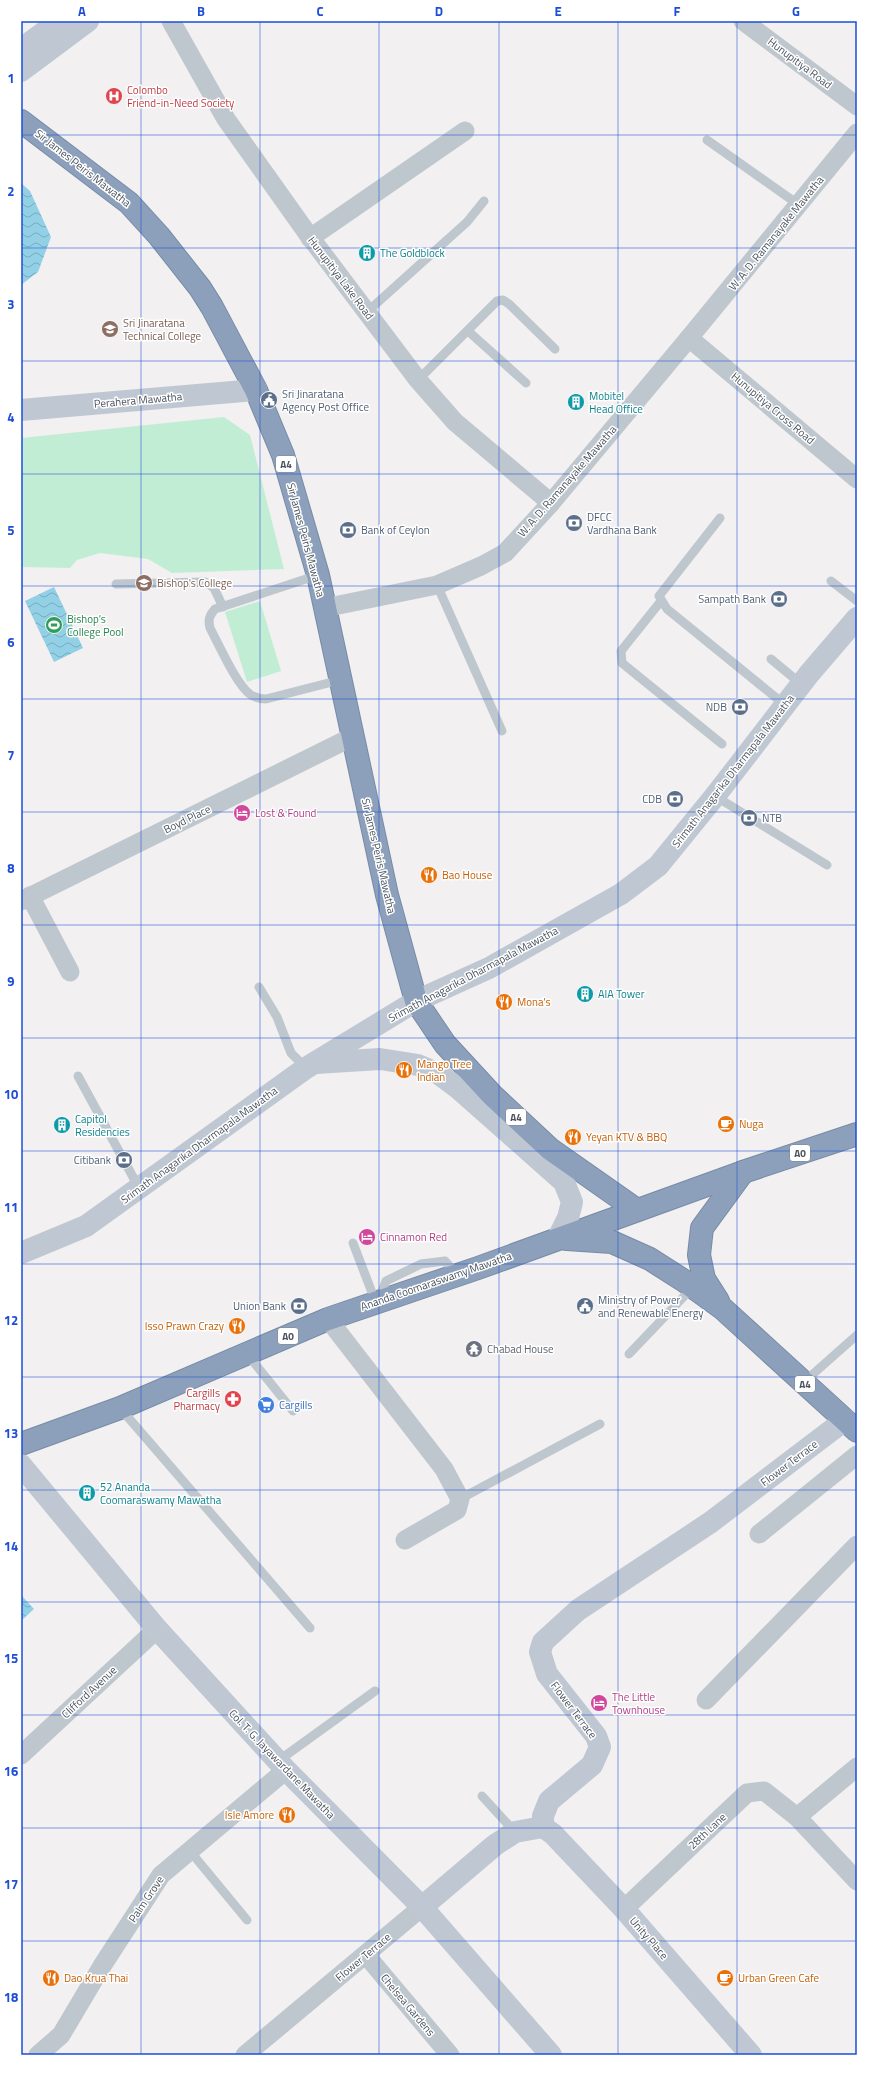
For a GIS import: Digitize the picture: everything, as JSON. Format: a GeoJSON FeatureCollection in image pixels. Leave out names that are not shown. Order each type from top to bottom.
{"type":"FeatureCollection","features":[{"type":"Feature","properties":{"kind":"highway","name":"Sir James Peiris Mawatha"},"geometry":{"type":"LineString","coordinates":[[21,121],[129,203],[159,236],[200,288],[212,307],[256,390],[283,455],[318,574],[324,608],[387,895],[416,1001]]}},
{"type":"Feature","properties":{"kind":"highway","name":"A4"},"geometry":{"type":"LineString","coordinates":[[416,1001],[444,1044],[498,1101],[550,1149],[637,1210]]}},
{"type":"Feature","properties":{"kind":"highway","name":"Ananda Coomaraswamy Mawatha"},"geometry":{"type":"LineString","coordinates":[[21,1444],[120,1408],[328,1319],[743,1172],[857,1134]]}},
{"type":"Feature","properties":{"kind":"highway","name":"A4"},"geometry":{"type":"LineString","coordinates":[[722,1308],[704,1279],[699,1254],[702,1228],[743,1172]]}},
{"type":"Feature","properties":{"kind":"highway","name":"A4"},"geometry":{"type":"LineString","coordinates":[[558,1238],[612,1242],[650,1259],[722,1308],[851,1426]]}},
{"type":"Feature","properties":{"kind":"street"},"geometry":{"type":"LineString","coordinates":[[21,49],[59,21]]}},
{"type":"Feature","properties":{"kind":"street"},"geometry":{"type":"LineString","coordinates":[[21,71],[88,21]]}},
{"type":"Feature","properties":{"kind":"street","name":"Hunupitiya Lake Road"},"geometry":{"type":"LineString","coordinates":[[171,21],[226,118],[310,238],[418,380],[455,422],[550,503]]}},
{"type":"Feature","properties":{"kind":"street","name":"Hunupitiya Road"},"geometry":{"type":"LineString","coordinates":[[744,21],[857,106]]}},
{"type":"Feature","properties":{"kind":"street"},"geometry":{"type":"LineString","coordinates":[[310,238],[465,131]]}},
{"type":"Feature","properties":{"kind":"street","name":"W. A. D. Ramanayake Mawatha"},"geometry":{"type":"LineString","coordinates":[[324,608],[437,585],[481,566],[505,552],[550,503],[690,338],[857,133]]}},
{"type":"Feature","properties":{"kind":"street","name":"Hunupitiya Cross Road"},"geometry":{"type":"LineString","coordinates":[[690,338],[857,479]]}},
{"type":"Feature","properties":{"kind":"street","name":"Perahera Mawatha"},"geometry":{"type":"LineString","coordinates":[[21,410],[256,390]]}},
{"type":"Feature","properties":{"kind":"street","name":"Srimath Anagarika Dharmapala Mawatha"},"geometry":{"type":"LineString","coordinates":[[21,1253],[86,1226],[311,1065],[416,1001],[489,968],[621,894],[658,866],[715,796],[801,684],[857,618]]}},
{"type":"Feature","properties":{"kind":"street"},"geometry":{"type":"LineString","coordinates":[[831,649],[857,638]]}},
{"type":"Feature","properties":{"kind":"street","name":"Boyd Place"},"geometry":{"type":"LineString","coordinates":[[26,898],[352,737]]}},
{"type":"Feature","properties":{"kind":"street"},"geometry":{"type":"LineString","coordinates":[[26,898],[70,972]]}},
{"type":"Feature","properties":{"kind":"street"},"geometry":{"type":"LineString","coordinates":[[311,1065],[380,1060],[418,1065],[449,1081],[564,1182],[572,1202],[568,1218],[558,1238]]}},
{"type":"Feature","properties":{"kind":"street"},"geometry":{"type":"LineString","coordinates":[[328,1319],[444,1469],[460,1499],[457,1510],[405,1540]]}},
{"type":"Feature","properties":{"kind":"street","name":"Flower Terrace"},"geometry":{"type":"LineString","coordinates":[[245,2055],[366,1955],[495,1845],[515,1832],[543,1827],[543,1816],[549,1801],[592,1765],[600,1747],[596,1736],[547,1674],[540,1652],[543,1642],[578,1610],[711,1522],[851,1426]]}},
{"type":"Feature","properties":{"kind":"street"},"geometry":{"type":"LineString","coordinates":[[758,1534],[857,1455]]}},
{"type":"Feature","properties":{"kind":"street","name":"Col. T. G. Jayawardane Mawatha"},"geometry":{"type":"LineString","coordinates":[[21,1465],[157,1629],[282,1766],[422,1907],[551,2055]]}},
{"type":"Feature","properties":{"kind":"street"},"geometry":{"type":"LineString","coordinates":[[706,1700],[857,1545]]}},
{"type":"Feature","properties":{"kind":"street","name":"Clifford Avenue"},"geometry":{"type":"LineString","coordinates":[[21,1755],[157,1629]]}},
{"type":"Feature","properties":{"kind":"street","name":"Palm Grove"},"geometry":{"type":"LineString","coordinates":[[38,2055],[61,2035],[102,1966],[161,1875],[190,1851],[282,1766]]}},
{"type":"Feature","properties":{"kind":"street"},"geometry":{"type":"LineString","coordinates":[[796,1817],[857,1767]]}},
{"type":"Feature","properties":{"kind":"street","name":"28th Lane"},"geometry":{"type":"LineString","coordinates":[[624,1909],[747,1793],[764,1791],[796,1817],[857,1881]]}},
{"type":"Feature","properties":{"kind":"street","name":"Unity Place"},"geometry":{"type":"LineString","coordinates":[[543,1827],[553,1834],[624,1909],[751,2055]]}},
{"type":"Feature","properties":{"kind":"street","name":"Chelsea Gardens"},"geometry":{"type":"LineString","coordinates":[[366,1955],[450,2055]]}},
{"type":"Feature","properties":{"kind":"lane"},"geometry":{"type":"LineString","coordinates":[[707,140],[799,205]]}},
{"type":"Feature","properties":{"kind":"lane"},"geometry":{"type":"LineString","coordinates":[[367,312],[467,222],[484,202]]}},
{"type":"Feature","properties":{"kind":"lane"},"geometry":{"type":"LineString","coordinates":[[418,380],[497,301],[503,300],[555,349]]}},
{"type":"Feature","properties":{"kind":"lane"},"geometry":{"type":"LineString","coordinates":[[468,331],[526,384]]}},
{"type":"Feature","properties":{"kind":"lane"},"geometry":{"type":"LineString","coordinates":[[720,518],[659,596],[667,609],[785,705]]}},
{"type":"Feature","properties":{"kind":"lane"},"geometry":{"type":"LineString","coordinates":[[318,574],[215,609],[210,615],[208,621],[210,628],[240,684],[250,695],[258,699],[266,699],[340,680]]}},
{"type":"Feature","properties":{"kind":"lane"},"geometry":{"type":"LineString","coordinates":[[831,581],[857,601]]}},
{"type":"Feature","properties":{"kind":"lane"},"geometry":{"type":"LineString","coordinates":[[116,584],[205,582],[214,588],[223,607]]}},
{"type":"Feature","properties":{"kind":"lane"},"geometry":{"type":"LineString","coordinates":[[437,585],[502,730]]}},
{"type":"Feature","properties":{"kind":"lane"},"geometry":{"type":"LineString","coordinates":[[661,601],[621,651],[622,662],[722,744]]}},
{"type":"Feature","properties":{"kind":"lane"},"geometry":{"type":"LineString","coordinates":[[771,659],[801,684]]}},
{"type":"Feature","properties":{"kind":"lane"},"geometry":{"type":"LineString","coordinates":[[715,796],[827,865]]}},
{"type":"Feature","properties":{"kind":"lane"},"geometry":{"type":"LineString","coordinates":[[259,987],[277,1018],[291,1053],[311,1065]]}},
{"type":"Feature","properties":{"kind":"lane"},"geometry":{"type":"LineString","coordinates":[[78,1076],[139,1188]]}},
{"type":"Feature","properties":{"kind":"lane"},"geometry":{"type":"LineString","coordinates":[[353,1244],[381,1300]]}},
{"type":"Feature","properties":{"kind":"lane"},"geometry":{"type":"LineString","coordinates":[[629,1354],[693,1287]]}},
{"type":"Feature","properties":{"kind":"lane"},"geometry":{"type":"LineString","coordinates":[[804,1382],[857,1336]]}},
{"type":"Feature","properties":{"kind":"lane"},"geometry":{"type":"LineString","coordinates":[[248,1354],[293,1411]]}},
{"type":"Feature","properties":{"kind":"lane"},"geometry":{"type":"LineString","coordinates":[[120,1408],[310,1628]]}},
{"type":"Feature","properties":{"kind":"lane"},"geometry":{"type":"LineString","coordinates":[[460,1499],[600,1424]]}},
{"type":"Feature","properties":{"kind":"lane"},"geometry":{"type":"LineString","coordinates":[[282,1766],[374,1691]]}},
{"type":"Feature","properties":{"kind":"lane"},"geometry":{"type":"LineString","coordinates":[[482,1796],[515,1832]]}},
{"type":"Feature","properties":{"kind":"lane"},"geometry":{"type":"LineString","coordinates":[[190,1851],[247,1920]]}},
{"type":"Feature","properties":{"kind":"green space"},"geometry":{"type":"Polygon","coordinates":[[[224,417],[250,435],[284,569],[172,573],[148,559],[100,553],[77,560],[70,568],[21,567],[21,438],[224,417]]]}},
{"type":"Feature","properties":{"kind":"green space"},"geometry":{"type":"Polygon","coordinates":[[[260,601],[281,671],[247,682],[225,612],[260,601]]]}},
{"type":"Feature","properties":{"kind":"water"},"geometry":{"type":"Polygon","coordinates":[[[21,183],[30,191],[51,237],[38,272],[21,285],[21,183]]]}},
{"type":"Feature","properties":{"kind":"water","name":"Bishop's College Pool"},"geometry":{"type":"Polygon","coordinates":[[[54,587],[83,648],[54,662],[25,601],[54,587]]]}},
{"type":"Feature","properties":{"kind":"water"},"geometry":{"type":"Polygon","coordinates":[[[21,1595],[34,1609],[21,1621],[21,1595]]]}},
{"type":"Feature","properties":{"kind":"place","name":"Colombo Friend-in-Need Society"},"geometry":{"type":"Point","coordinates":[114,96]}},
{"type":"Feature","properties":{"kind":"place","name":"The Goldblock"},"geometry":{"type":"Point","coordinates":[367,253]}},
{"type":"Feature","properties":{"kind":"place","name":"Sri Jinaratana Technical College"},"geometry":{"type":"Point","coordinates":[110,329]}},
{"type":"Feature","properties":{"kind":"place","name":"Sri Jinaratana Agency Post Office"},"geometry":{"type":"Point","coordinates":[269,400]}},
{"type":"Feature","properties":{"kind":"place","name":"Mobitel Head Office"},"geometry":{"type":"Point","coordinates":[576,402]}},
{"type":"Feature","properties":{"kind":"place","name":"DFCC Vardhana Bank"},"geometry":{"type":"Point","coordinates":[574,523]}},
{"type":"Feature","properties":{"kind":"place","name":"Bank of Ceylon"},"geometry":{"type":"Point","coordinates":[348,530]}},
{"type":"Feature","properties":{"kind":"place","name":"Bishop's College"},"geometry":{"type":"Point","coordinates":[144,583]}},
{"type":"Feature","properties":{"kind":"place","name":"Sampath Bank"},"geometry":{"type":"Point","coordinates":[779,599]}},
{"type":"Feature","properties":{"kind":"place","name":"Bishop's College Pool"},"geometry":{"type":"Point","coordinates":[54,625]}},
{"type":"Feature","properties":{"kind":"place","name":"NDB"},"geometry":{"type":"Point","coordinates":[740,707]}},
{"type":"Feature","properties":{"kind":"place","name":"CDB"},"geometry":{"type":"Point","coordinates":[675,799]}},
{"type":"Feature","properties":{"kind":"place","name":"Lost & Found"},"geometry":{"type":"Point","coordinates":[242,813]}},
{"type":"Feature","properties":{"kind":"place","name":"NTB"},"geometry":{"type":"Point","coordinates":[749,818]}},
{"type":"Feature","properties":{"kind":"place","name":"Bao House"},"geometry":{"type":"Point","coordinates":[429,875]}},
{"type":"Feature","properties":{"kind":"place","name":"AIA Tower"},"geometry":{"type":"Point","coordinates":[585,994]}},
{"type":"Feature","properties":{"kind":"place","name":"Mona's"},"geometry":{"type":"Point","coordinates":[504,1002]}},
{"type":"Feature","properties":{"kind":"place","name":"Mango Tree Indian"},"geometry":{"type":"Point","coordinates":[404,1070]}},
{"type":"Feature","properties":{"kind":"place","name":"Nuga"},"geometry":{"type":"Point","coordinates":[726,1124]}},
{"type":"Feature","properties":{"kind":"place","name":"Capitol Residencies"},"geometry":{"type":"Point","coordinates":[62,1125]}},
{"type":"Feature","properties":{"kind":"place","name":"Yeyan KTV & BBQ"},"geometry":{"type":"Point","coordinates":[573,1137]}},
{"type":"Feature","properties":{"kind":"place","name":"Citibank"},"geometry":{"type":"Point","coordinates":[124,1160]}},
{"type":"Feature","properties":{"kind":"place","name":"Cinnamon Red"},"geometry":{"type":"Point","coordinates":[367,1237]}},
{"type":"Feature","properties":{"kind":"place","name":"Union Bank"},"geometry":{"type":"Point","coordinates":[299,1306]}},
{"type":"Feature","properties":{"kind":"place","name":"Ministry of Power and Renewable Energy"},"geometry":{"type":"Point","coordinates":[585,1306]}},
{"type":"Feature","properties":{"kind":"place","name":"Isso Prawn Crazy"},"geometry":{"type":"Point","coordinates":[237,1326]}},
{"type":"Feature","properties":{"kind":"place","name":"Chabad House"},"geometry":{"type":"Point","coordinates":[474,1349]}},
{"type":"Feature","properties":{"kind":"place","name":"Cargills Pharmacy"},"geometry":{"type":"Point","coordinates":[233,1399]}},
{"type":"Feature","properties":{"kind":"place","name":"Cargills"},"geometry":{"type":"Point","coordinates":[266,1405]}},
{"type":"Feature","properties":{"kind":"place","name":"52 Ananda Coomaraswamy Mawatha"},"geometry":{"type":"Point","coordinates":[87,1493]}},
{"type":"Feature","properties":{"kind":"place","name":"The Little Townhouse"},"geometry":{"type":"Point","coordinates":[599,1703]}},
{"type":"Feature","properties":{"kind":"place","name":"Isle Amore"},"geometry":{"type":"Point","coordinates":[287,1815]}},
{"type":"Feature","properties":{"kind":"place","name":"Dao Krua Thai"},"geometry":{"type":"Point","coordinates":[51,1978]}},
{"type":"Feature","properties":{"kind":"place","name":"Urban Green Cafe"},"geometry":{"type":"Point","coordinates":[725,1978]}}]}
